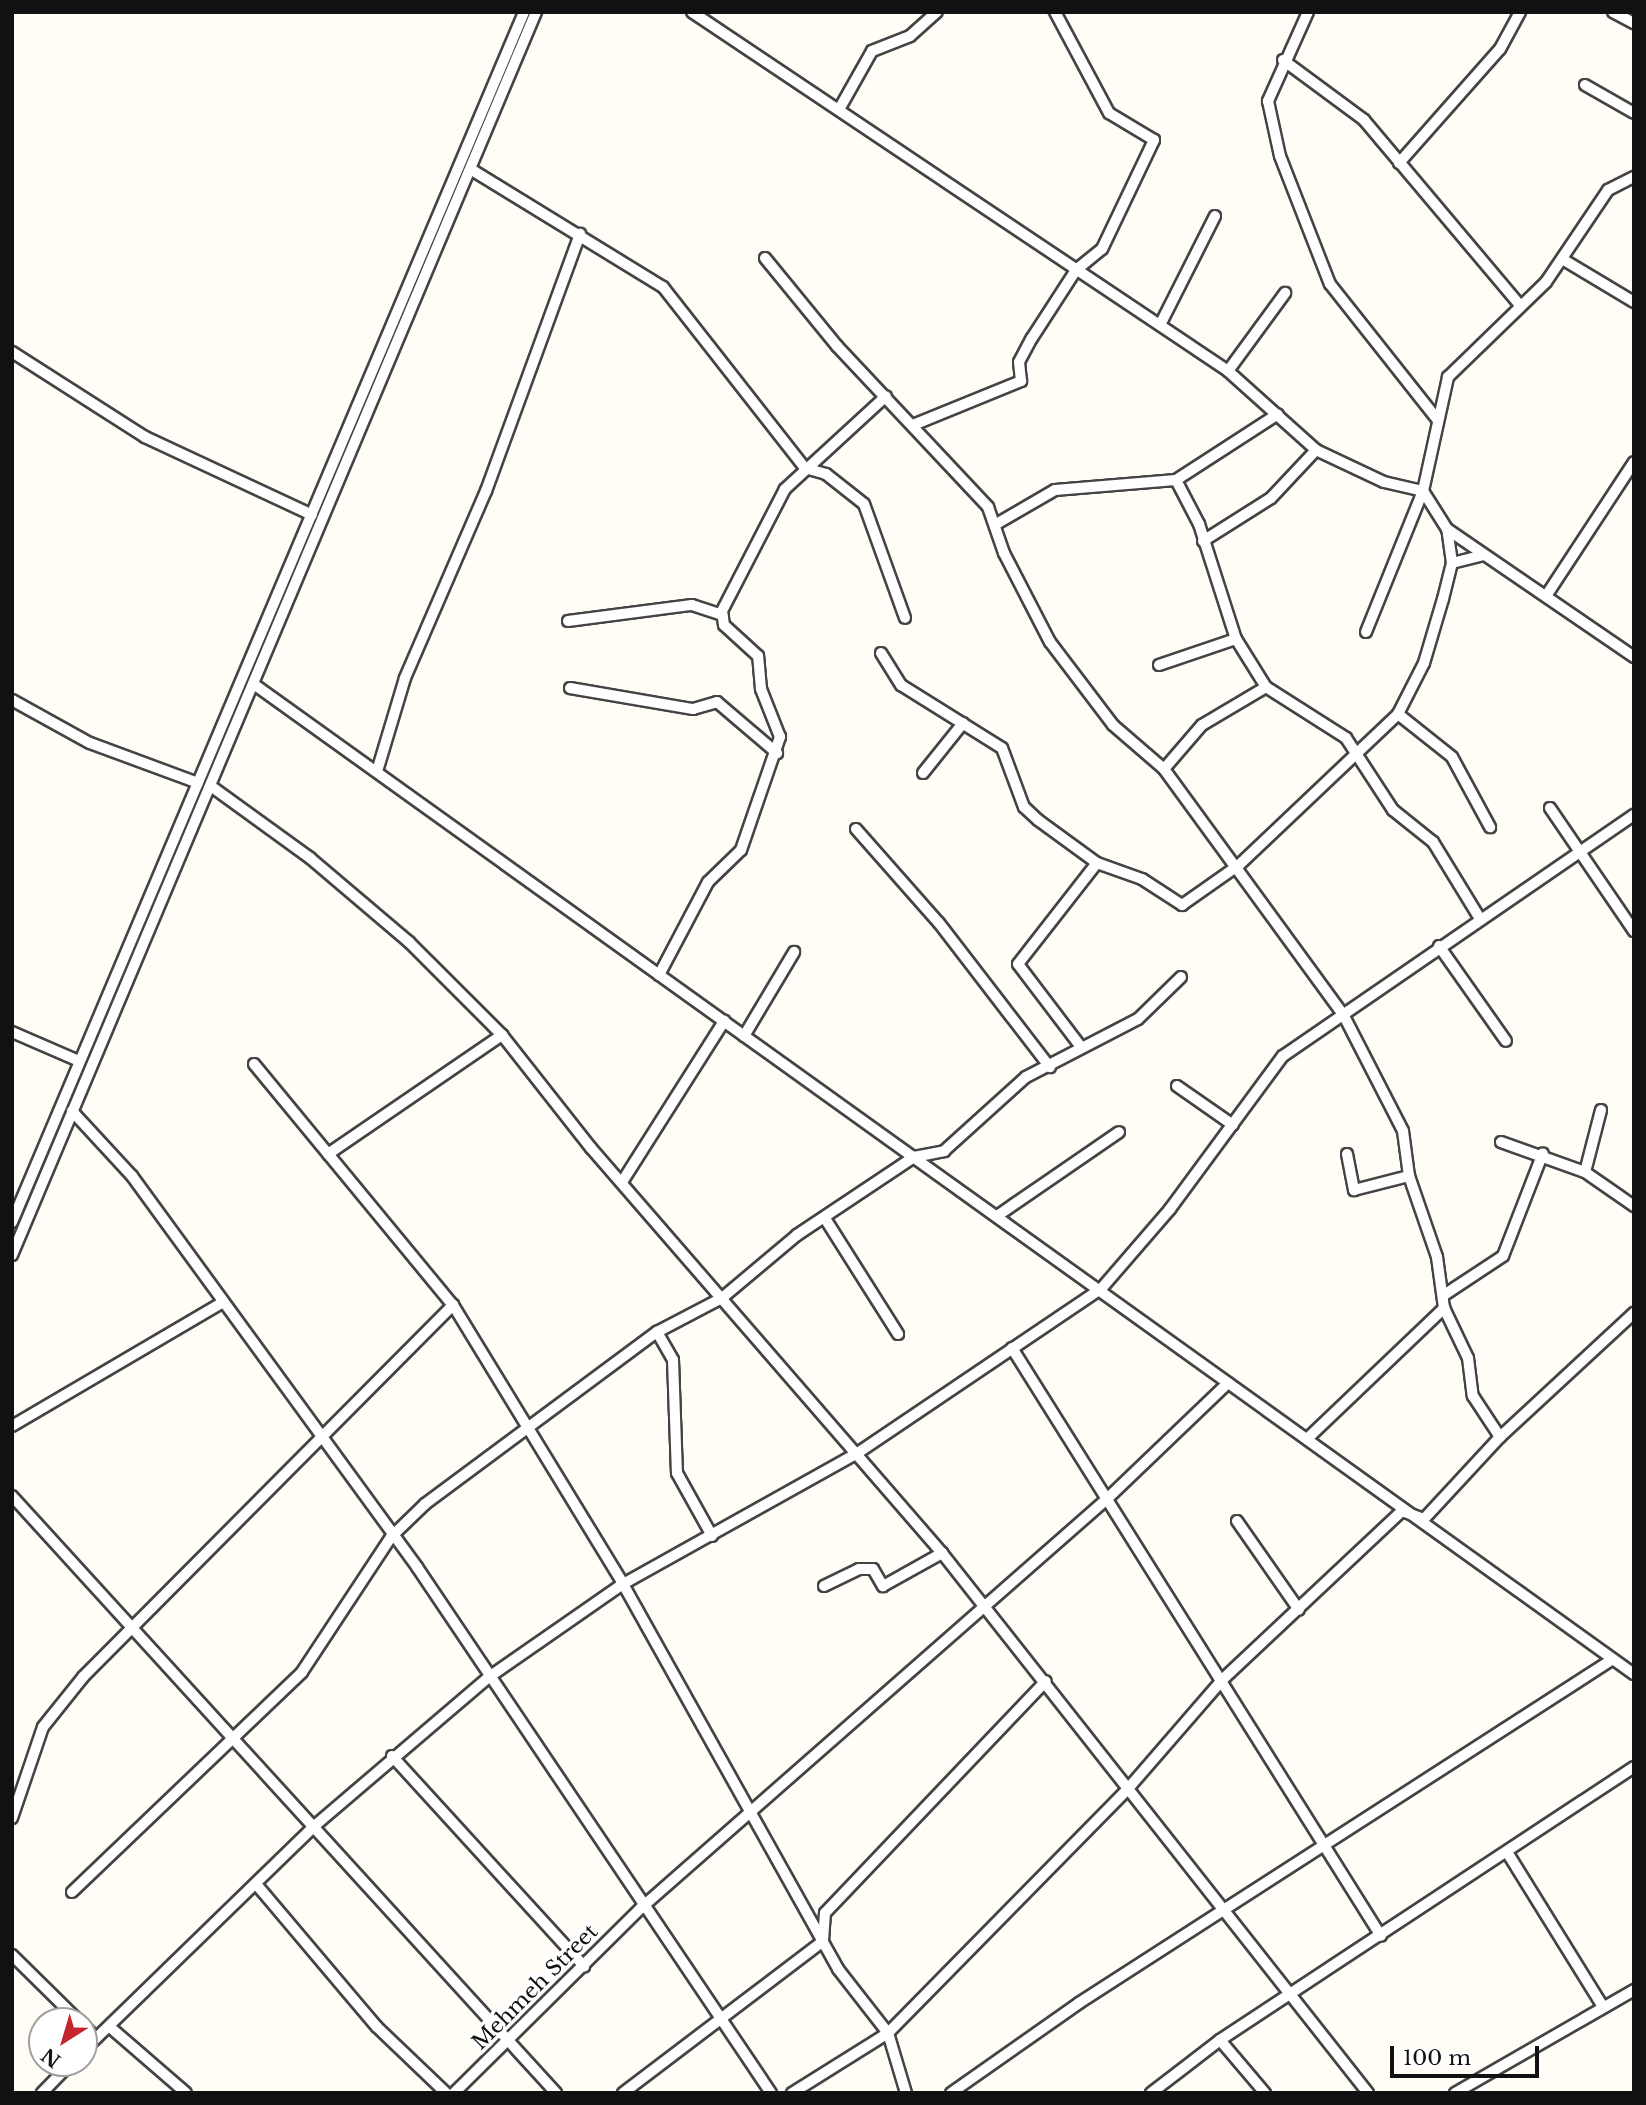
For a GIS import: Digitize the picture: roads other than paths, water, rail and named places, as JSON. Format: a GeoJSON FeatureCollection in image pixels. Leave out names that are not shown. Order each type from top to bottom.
{"type":"FeatureCollection","features":[{"type":"Feature","properties":{"kind":"street"},"geometry":{"type":"LineString","coordinates":[[12,1222],[524,12]]}},
{"type":"Feature","properties":{"kind":"street"},"geometry":{"type":"LineString","coordinates":[[692,12],[841,106],[1076,270],[1227,371],[1316,450],[1384,482],[1423,491],[1447,529],[1633,653]]}},
{"type":"Feature","properties":{"kind":"street"},"geometry":{"type":"LineString","coordinates":[[841,106],[872,51],[910,36],[937,12]]}},
{"type":"Feature","properties":{"kind":"street"},"geometry":{"type":"LineString","coordinates":[[914,425],[1021,381],[1019,362],[1076,270],[1102,249],[1154,140],[1109,113],[1055,12]]}},
{"type":"Feature","properties":{"kind":"street"},"geometry":{"type":"LineString","coordinates":[[1308,12],[1283,60],[1268,102],[1280,156],[1323,269],[1437,419]]}},
{"type":"Feature","properties":{"kind":"street"},"geometry":{"type":"LineString","coordinates":[[1399,163],[1479,76],[1520,12]]}},
{"type":"Feature","properties":{"kind":"street"},"geometry":{"type":"LineString","coordinates":[[1613,12],[1634,23]]}},
{"type":"Feature","properties":{"kind":"street"},"geometry":{"type":"LineString","coordinates":[[12,1255],[212,788],[472,170],[535,13]]}},
{"type":"Feature","properties":{"kind":"street"},"geometry":{"type":"LineString","coordinates":[[1283,60],[1344,100],[1519,304]]}},
{"type":"Feature","properties":{"kind":"street"},"geometry":{"type":"LineString","coordinates":[[1585,85],[1634,113]]}},
{"type":"Feature","properties":{"kind":"street"},"geometry":{"type":"LineString","coordinates":[[472,170],[663,287],[805,468],[826,474],[864,504],[905,618]]}},
{"type":"Feature","properties":{"kind":"street"},"geometry":{"type":"LineString","coordinates":[[1366,632],[1423,491],[1448,377],[1564,260],[1608,190],[1634,177]]}},
{"type":"Feature","properties":{"kind":"street"},"geometry":{"type":"LineString","coordinates":[[1160,325],[1215,216]]}},
{"type":"Feature","properties":{"kind":"street"},"geometry":{"type":"LineString","coordinates":[[378,768],[405,678],[486,491],[580,234]]}},
{"type":"Feature","properties":{"kind":"street"},"geometry":{"type":"LineString","coordinates":[[765,258],[998,523],[1004,553],[1050,642],[1113,725],[1164,769],[1215,846],[1239,865],[1344,1016],[1404,1131],[1409,1176],[1444,1295],[1444,1308],[1468,1358],[1473,1395],[1500,1437]]}},
{"type":"Feature","properties":{"kind":"street"},"geometry":{"type":"LineString","coordinates":[[1564,260],[1634,302]]}},
{"type":"Feature","properties":{"kind":"street"},"geometry":{"type":"LineString","coordinates":[[1227,371],[1285,293]]}},
{"type":"Feature","properties":{"kind":"street"},"geometry":{"type":"LineString","coordinates":[[12,352],[145,438],[312,515]]}},
{"type":"Feature","properties":{"kind":"street"},"geometry":{"type":"LineString","coordinates":[[722,615],[763,523],[805,468],[886,396]]}},
{"type":"Feature","properties":{"kind":"street"},"geometry":{"type":"LineString","coordinates":[[998,523],[1055,490],[1176,480],[1278,414]]}},
{"type":"Feature","properties":{"kind":"street"},"geometry":{"type":"LineString","coordinates":[[1203,541],[1271,498],[1316,450]]}},
{"type":"Feature","properties":{"kind":"street"},"geometry":{"type":"LineString","coordinates":[[1546,596],[1634,463]]}},
{"type":"Feature","properties":{"kind":"street"},"geometry":{"type":"LineString","coordinates":[[1176,480],[1203,541],[1236,639],[1266,687],[1300,714],[1337,730],[1393,810],[1433,842],[1479,917]]}},
{"type":"Feature","properties":{"kind":"street"},"geometry":{"type":"LineString","coordinates":[[881,653],[901,685],[1002,748],[1024,807],[1097,863],[1142,879],[1182,905],[1239,865],[1398,714],[1424,663],[1452,563],[1447,529]]}},
{"type":"Feature","properties":{"kind":"street"},"geometry":{"type":"LineString","coordinates":[[1452,563],[1484,555]]}},
{"type":"Feature","properties":{"kind":"street"},"geometry":{"type":"LineString","coordinates":[[568,621],[692,605],[722,615],[758,656],[761,689],[779,725],[777,753],[741,850],[708,883],[659,975]]}},
{"type":"Feature","properties":{"kind":"street"},"geometry":{"type":"LineString","coordinates":[[1159,665],[1236,639]]}},
{"type":"Feature","properties":{"kind":"street"},"geometry":{"type":"LineString","coordinates":[[255,685],[378,768],[659,975],[1101,1289],[1228,1383],[1424,1519],[1634,1674]]}},
{"type":"Feature","properties":{"kind":"street"},"geometry":{"type":"LineString","coordinates":[[1164,769],[1202,725],[1266,687]]}},
{"type":"Feature","properties":{"kind":"street"},"geometry":{"type":"LineString","coordinates":[[570,688],[693,709],[717,702],[777,753]]}},
{"type":"Feature","properties":{"kind":"street"},"geometry":{"type":"LineString","coordinates":[[12,701],[90,743],[198,783]]}},
{"type":"Feature","properties":{"kind":"street"},"geometry":{"type":"LineString","coordinates":[[1398,714],[1452,757],[1490,827]]}},
{"type":"Feature","properties":{"kind":"street"},"geometry":{"type":"LineString","coordinates":[[923,773],[962,723]]}},
{"type":"Feature","properties":{"kind":"street"},"geometry":{"type":"LineString","coordinates":[[212,788],[399,934],[502,1035],[622,1182],[859,1452],[942,1553],[1046,1681],[1126,1791],[1227,1911],[1368,2093]]}},
{"type":"Feature","properties":{"kind":"street"},"geometry":{"type":"LineString","coordinates":[[1550,808],[1634,931]]}},
{"type":"Feature","properties":{"kind":"street"},"geometry":{"type":"LineString","coordinates":[[98,2037],[111,2028],[312,1828],[392,1756],[488,1677],[623,1584],[859,1452],[1101,1289],[1234,1125],[1283,1056],[1344,1016],[1479,917],[1582,854],[1634,815]]}},
{"type":"Feature","properties":{"kind":"street"},"geometry":{"type":"LineString","coordinates":[[856,829],[939,923],[1050,1067]]}},
{"type":"Feature","properties":{"kind":"street"},"geometry":{"type":"LineString","coordinates":[[173,838],[186,844]]}},
{"type":"Feature","properties":{"kind":"street"},"geometry":{"type":"LineString","coordinates":[[1080,1047],[1018,964],[1097,863]]}},
{"type":"Feature","properties":{"kind":"street"},"geometry":{"type":"LineString","coordinates":[[1439,946],[1506,1041]]}},
{"type":"Feature","properties":{"kind":"street"},"geometry":{"type":"LineString","coordinates":[[744,1036],[794,952]]}},
{"type":"Feature","properties":{"kind":"street"},"geometry":{"type":"LineString","coordinates":[[72,1892],[302,1672],[391,1537],[524,1425],[657,1332],[722,1297],[797,1235],[826,1220],[914,1157],[944,1151],[986,1107],[1080,1047],[1138,1019],[1181,977]]}},
{"type":"Feature","properties":{"kind":"street"},"geometry":{"type":"LineString","coordinates":[[622,1182],[724,1021]]}},
{"type":"Feature","properties":{"kind":"street"},"geometry":{"type":"LineString","coordinates":[[12,1032],[79,1062]]}},
{"type":"Feature","properties":{"kind":"street"},"geometry":{"type":"LineString","coordinates":[[328,1154],[502,1035]]}},
{"type":"Feature","properties":{"kind":"street"},"geometry":{"type":"LineString","coordinates":[[254,1064],[453,1305],[623,1584],[823,1941],[888,2033],[906,2093]]}},
{"type":"Feature","properties":{"kind":"street"},"geometry":{"type":"LineString","coordinates":[[1177,1086],[1234,1125]]}},
{"type":"Feature","properties":{"kind":"street"},"geometry":{"type":"LineString","coordinates":[[1585,1172],[1601,1110]]}},
{"type":"Feature","properties":{"kind":"street"},"geometry":{"type":"LineString","coordinates":[[72,1111],[132,1177],[220,1304],[391,1537],[488,1677],[641,1908],[719,2015],[771,2093]]}},
{"type":"Feature","properties":{"kind":"street"},"geometry":{"type":"LineString","coordinates":[[996,1216],[1119,1132]]}},
{"type":"Feature","properties":{"kind":"street"},"geometry":{"type":"LineString","coordinates":[[1501,1142],[1542,1153],[1585,1172],[1634,1206]]}},
{"type":"Feature","properties":{"kind":"street"},"geometry":{"type":"LineString","coordinates":[[1444,1295],[1503,1256],[1542,1153]]}},
{"type":"Feature","properties":{"kind":"street"},"geometry":{"type":"LineString","coordinates":[[1347,1154],[1354,1189],[1409,1176]]}},
{"type":"Feature","properties":{"kind":"street"},"geometry":{"type":"LineString","coordinates":[[826,1220],[898,1334]]}},
{"type":"Feature","properties":{"kind":"street"},"geometry":{"type":"LineString","coordinates":[[12,1426],[220,1304]]}},
{"type":"Feature","properties":{"kind":"street"},"geometry":{"type":"LineString","coordinates":[[12,1818],[43,1727],[136,1627],[453,1305]]}},
{"type":"Feature","properties":{"kind":"street"},"geometry":{"type":"LineString","coordinates":[[1307,1439],[1444,1308]]}},
{"type":"Feature","properties":{"kind":"street"},"geometry":{"type":"LineString","coordinates":[[1424,1519],[1500,1437],[1634,1313]]}},
{"type":"Feature","properties":{"kind":"street"},"geometry":{"type":"LineString","coordinates":[[657,1332],[673,1360],[677,1473],[712,1536]]}},
{"type":"Feature","properties":{"kind":"street"},"geometry":{"type":"LineString","coordinates":[[1012,1348],[1108,1497],[1381,1936]]}},
{"type":"Feature","properties":{"kind":"street","name":"Mehmeh Street"},"geometry":{"type":"LineString","coordinates":[[454,2093],[509,2042],[641,1908],[983,1604],[1108,1497],[1228,1383]]}},
{"type":"Feature","properties":{"kind":"street"},"geometry":{"type":"LineString","coordinates":[[12,1496],[136,1627],[235,1736],[312,1828],[556,2093]]}},
{"type":"Feature","properties":{"kind":"street"},"geometry":{"type":"LineString","coordinates":[[792,2093],[888,2033],[1126,1791],[1222,1680],[1402,1511],[1424,1519]]}},
{"type":"Feature","properties":{"kind":"street"},"geometry":{"type":"LineString","coordinates":[[1237,1521],[1299,1609]]}},
{"type":"Feature","properties":{"kind":"street"},"geometry":{"type":"LineString","coordinates":[[824,1586],[859,1569],[873,1569],[883,1586],[942,1553]]}},
{"type":"Feature","properties":{"kind":"street"},"geometry":{"type":"LineString","coordinates":[[951,2093],[1323,1845],[1613,1659]]}},
{"type":"Feature","properties":{"kind":"street"},"geometry":{"type":"LineString","coordinates":[[823,1941],[825,1913],[1046,1681]]}},
{"type":"Feature","properties":{"kind":"street"},"geometry":{"type":"LineString","coordinates":[[392,1756],[584,1966]]}},
{"type":"Feature","properties":{"kind":"street"},"geometry":{"type":"LineString","coordinates":[[1151,2093],[1220,2040],[1293,1995],[1634,1767]]}},
{"type":"Feature","properties":{"kind":"street"},"geometry":{"type":"LineString","coordinates":[[1507,1852],[1602,2007]]}},
{"type":"Feature","properties":{"kind":"street"},"geometry":{"type":"LineString","coordinates":[[256,1884],[377,2027],[446,2093]]}},
{"type":"Feature","properties":{"kind":"street"},"geometry":{"type":"LineString","coordinates":[[623,2093],[719,2015],[823,1941]]}},
{"type":"Feature","properties":{"kind":"street"},"geometry":{"type":"LineString","coordinates":[[12,1955],[65,2007]]}},
{"type":"Feature","properties":{"kind":"street"},"geometry":{"type":"LineString","coordinates":[[1455,2093],[1634,1990]]}},
{"type":"Feature","properties":{"kind":"street"},"geometry":{"type":"LineString","coordinates":[[111,2028],[186,2093]]}},
{"type":"Feature","properties":{"kind":"street"},"geometry":{"type":"LineString","coordinates":[[1220,2040],[1265,2093]]}},
{"type":"Feature","properties":{"kind":"street"},"geometry":{"type":"LineString","coordinates":[[42,2093],[57,2077]]}}]}
